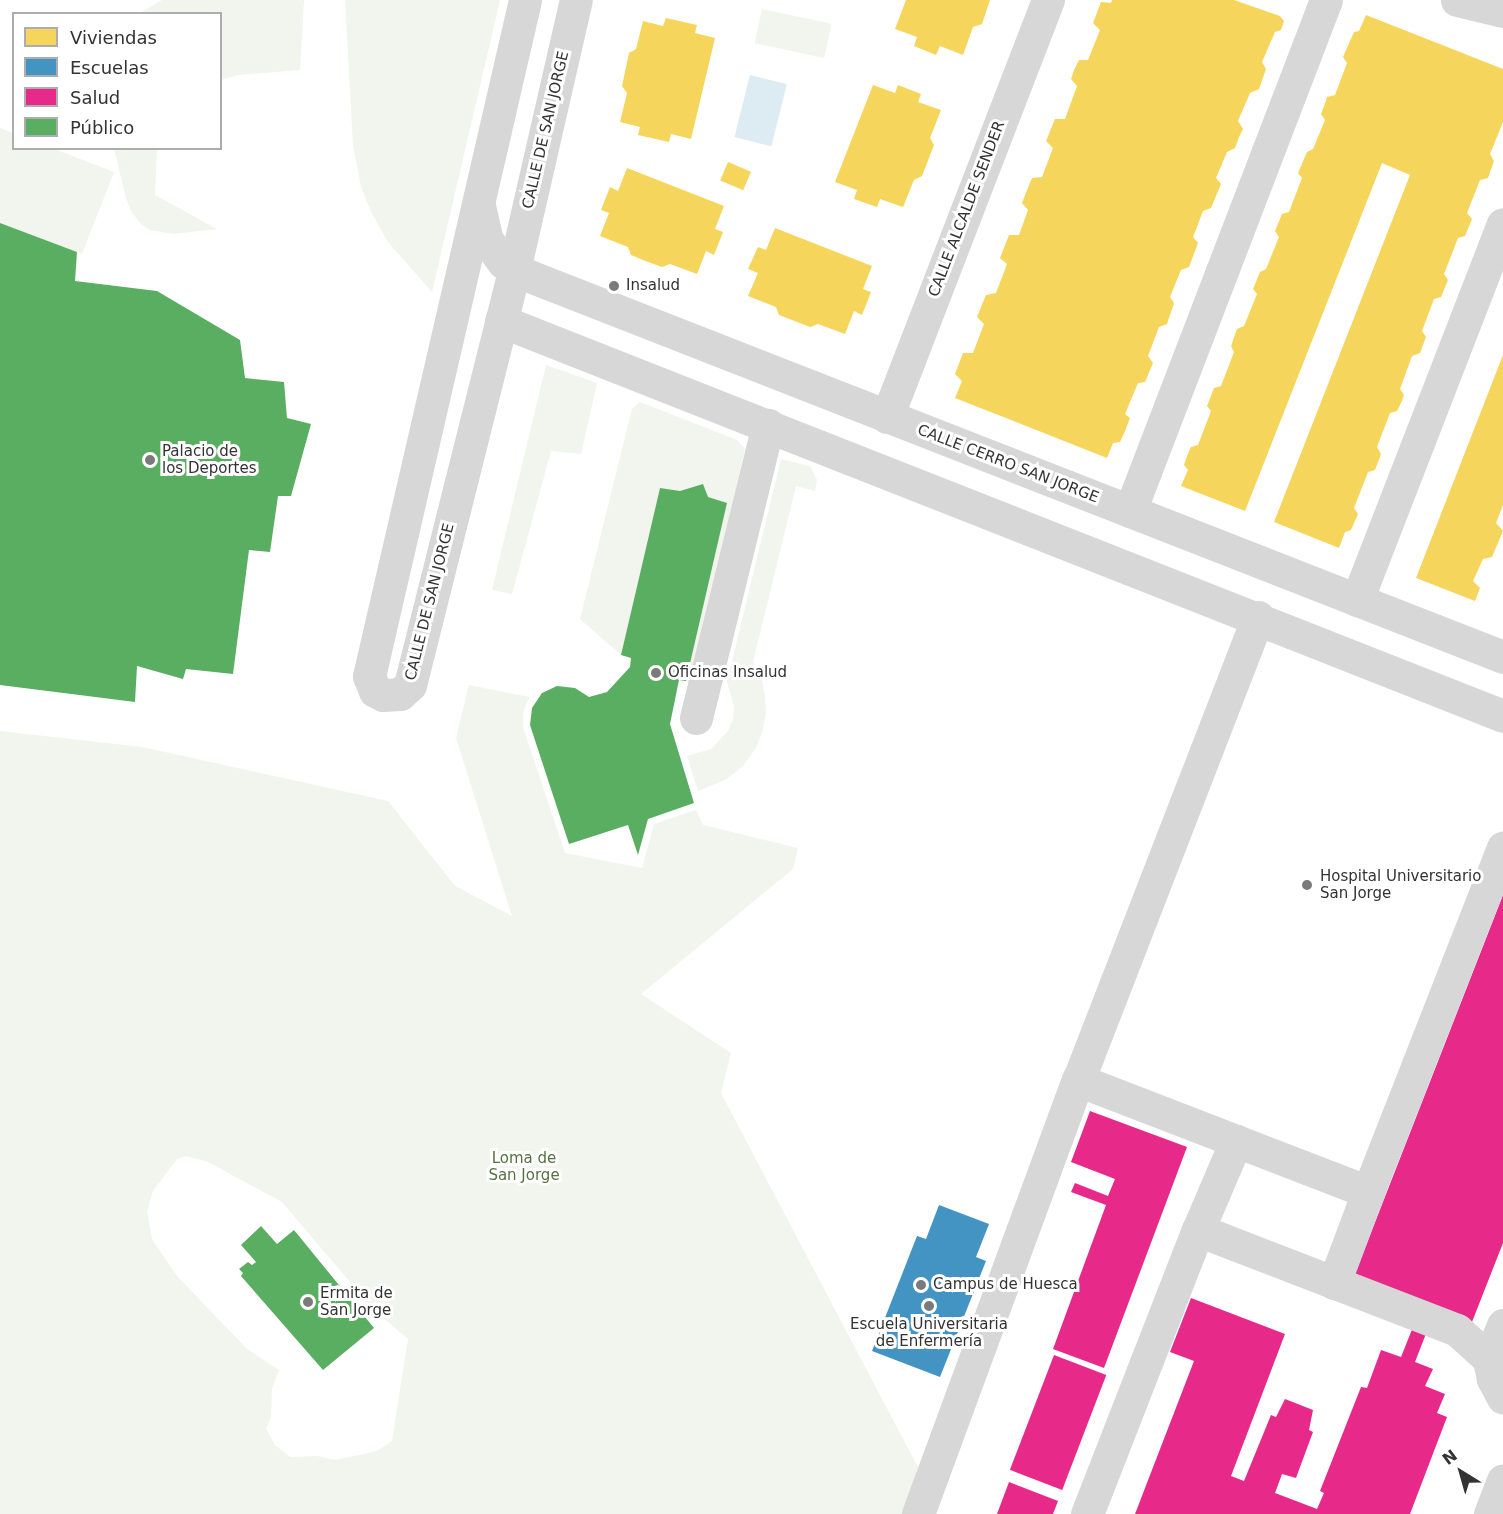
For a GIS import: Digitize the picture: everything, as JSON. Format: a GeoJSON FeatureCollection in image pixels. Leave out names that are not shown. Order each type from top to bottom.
{"type":"FeatureCollection","features":[{"type":"Feature","properties":{"kind":"street","name":"CALLE DE SAN JORGE"},"geometry":{"type":"LineString","coordinates":[[525,0],[369,675],[375,691],[383,695],[400,694],[410,684],[514,270],[576,0]]}},
{"type":"Feature","properties":{"kind":"street","name":"CALLE ALCALDE SENDER"},"geometry":{"type":"LineString","coordinates":[[887,417],[1048,0]]}},
{"type":"Feature","properties":{"kind":"street"},"geometry":{"type":"LineString","coordinates":[[1130,511],[1326,0]]}},
{"type":"Feature","properties":{"kind":"street"},"geometry":{"type":"LineString","coordinates":[[1457,0],[1503,11]]}},
{"type":"Feature","properties":{"kind":"street"},"geometry":{"type":"LineString","coordinates":[[479,201],[482,228],[487,240],[503,262],[514,270]]}},
{"type":"Feature","properties":{"kind":"street"},"geometry":{"type":"LineString","coordinates":[[1357,600],[1503,224]]}},
{"type":"Feature","properties":{"kind":"street","name":"CALLE CERRO SAN JORGE"},"geometry":{"type":"LineString","coordinates":[[514,270],[1503,657]]}},
{"type":"Feature","properties":{"kind":"street"},"geometry":{"type":"LineString","coordinates":[[501,321],[1258,617],[1503,716]]}},
{"type":"Feature","properties":{"kind":"street"},"geometry":{"type":"LineString","coordinates":[[696,718],[768,425]]}},
{"type":"Feature","properties":{"kind":"street"},"geometry":{"type":"LineString","coordinates":[[918,1514],[1078,1080],[1258,617]]}},
{"type":"Feature","properties":{"kind":"street"},"geometry":{"type":"LineString","coordinates":[[1334,1283],[1503,847]]}},
{"type":"Feature","properties":{"kind":"street"},"geometry":{"type":"LineString","coordinates":[[1078,1080],[1368,1192]]}},
{"type":"Feature","properties":{"kind":"street"},"geometry":{"type":"LineString","coordinates":[[1087,1514],[1198,1230],[1236,1141]]}},
{"type":"Feature","properties":{"kind":"street"},"geometry":{"type":"LineString","coordinates":[[1198,1230],[1457,1330],[1489,1359]]}},
{"type":"Feature","properties":{"kind":"street"},"geometry":{"type":"LineString","coordinates":[[1503,1324],[1489,1359],[1493,1379],[1503,1398]]}},
{"type":"Feature","properties":{"kind":"street"},"geometry":{"type":"LineString","coordinates":[[1490,1514],[1503,1480]]}},
{"type":"Feature","properties":{"kind":"green space"},"geometry":{"type":"Polygon","coordinates":[[[162,0],[304,0],[300,70],[238,75],[222,80],[222,12],[142,12],[162,0]]]}},
{"type":"Feature","properties":{"kind":"green space"},"geometry":{"type":"Polygon","coordinates":[[[345,0],[500,0],[432,292],[388,242],[372,214],[361,187],[353,145],[345,0]]]}},
{"type":"Feature","properties":{"kind":"green space"},"geometry":{"type":"Polygon","coordinates":[[[762,9],[831,24],[824,58],[755,43],[762,9]]]}},
{"type":"Feature","properties":{"kind":"green space"},"geometry":{"type":"Polygon","coordinates":[[[0,128],[12,133],[12,150],[57,150],[114,172],[82,254],[0,223],[0,128]]]}},
{"type":"Feature","properties":{"kind":"green space"},"geometry":{"type":"Polygon","coordinates":[[[114,150],[157,150],[155,195],[217,229],[173,234],[150,230],[142,225],[132,213],[114,150]]]}},
{"type":"Feature","properties":{"kind":"green space"},"geometry":{"type":"Polygon","coordinates":[[[546,365],[597,383],[581,454],[551,451],[512,594],[492,590],[546,365]]]}},
{"type":"Feature","properties":{"kind":"green space"},"geometry":{"type":"Polygon","coordinates":[[[640,402],[737,440],[745,449],[692,683],[686,681],[727,503],[660,488],[621,655],[580,619],[632,409],[640,402]]]}},
{"type":"Feature","properties":{"kind":"green space"},"geometry":{"type":"Polygon","coordinates":[[[781,459],[810,466],[817,480],[815,491],[796,486],[753,662],[762,680],[765,697],[766,714],[762,732],[756,748],[743,766],[727,779],[698,791],[687,756],[711,749],[728,731],[733,719],[734,706],[727,682],[781,459]]]}},
{"type":"Feature","properties":{"kind":"green space","name":"Loma de San Jorge"},"geometry":{"type":"Polygon","coordinates":[[[469,685],[529,697],[523,713],[523,727],[565,853],[642,868],[654,824],[696,810],[703,825],[798,848],[793,869],[641,994],[731,1053],[721,1093],[921,1473],[905,1514],[0,1514],[0,731],[142,747],[388,801],[455,886],[512,916],[456,738],[469,685]],[[186,1156],[177,1159],[153,1191],[147,1211],[152,1239],[177,1276],[247,1349],[279,1370],[272,1389],[271,1417],[266,1429],[275,1445],[290,1457],[317,1456],[335,1460],[377,1451],[392,1441],[408,1339],[373,1309],[282,1202],[208,1162],[186,1156]]]}},
{"type":"Feature","properties":{"kind":"shaded area"},"geometry":{"type":"Polygon","coordinates":[[[750,75],[787,84],[771,146],[735,137],[750,75]]]}},
{"type":"Feature","properties":{"kind":"building: Viviendas"},"geometry":{"type":"Polygon","coordinates":[[[906,0],[990,0],[982,24],[973,27],[963,55],[940,46],[936,55],[914,46],[917,37],[895,29],[906,0]]]}},
{"type":"Feature","properties":{"kind":"building: Viviendas"},"geometry":{"type":"Polygon","coordinates":[[[1112,0],[1234,0],[1280,16],[1284,21],[1281,30],[1275,32],[1262,62],[1266,69],[1259,89],[1250,93],[1238,121],[1243,129],[1235,148],[1227,152],[1216,178],[1221,184],[1211,208],[1203,211],[1193,237],[1198,243],[1189,267],[1181,270],[1170,297],[1174,303],[1167,324],[1159,327],[1148,356],[1153,363],[1145,382],[1138,383],[1125,414],[1130,418],[1125,431],[1120,442],[1113,443],[1107,458],[955,398],[962,381],[955,374],[963,353],[973,353],[984,324],[977,317],[986,295],[996,293],[1007,264],[1000,258],[1009,235],[1019,235],[1028,210],[1022,203],[1027,190],[1032,178],[1042,177],[1053,148],[1046,141],[1055,119],[1065,119],[1077,86],[1071,79],[1074,70],[1079,60],[1088,60],[1100,30],[1093,23],[1101,2],[1111,3],[1112,0]]]}},
{"type":"Feature","properties":{"kind":"building: Viviendas"},"geometry":{"type":"Polygon","coordinates":[[[1366,15],[1503,69],[1503,122],[1490,154],[1494,161],[1488,178],[1480,180],[1467,213],[1472,219],[1465,236],[1458,238],[1444,274],[1448,280],[1441,297],[1434,299],[1422,331],[1426,337],[1420,353],[1412,356],[1400,389],[1404,395],[1401,403],[1397,411],[1390,413],[1377,447],[1381,454],[1375,470],[1368,472],[1354,508],[1358,514],[1351,530],[1345,532],[1339,548],[1274,522],[1410,175],[1382,163],[1245,511],[1181,486],[1188,470],[1184,465],[1187,456],[1191,447],[1198,445],[1211,411],[1207,406],[1214,388],[1221,386],[1234,352],[1231,346],[1237,329],[1244,326],[1257,294],[1253,289],[1260,272],[1266,269],[1279,237],[1275,231],[1282,214],[1289,212],[1302,178],[1298,173],[1307,152],[1313,149],[1325,120],[1321,114],[1327,97],[1335,95],[1347,63],[1343,57],[1354,32],[1359,31],[1366,15]]]}},
{"type":"Feature","properties":{"kind":"building: Viviendas"},"geometry":{"type":"Polygon","coordinates":[[[666,18],[697,25],[695,33],[715,38],[691,139],[671,134],[669,142],[638,135],[640,127],[620,122],[627,93],[622,86],[629,53],[636,49],[643,21],[663,26],[666,18]]]}},
{"type":"Feature","properties":{"kind":"building: Viviendas"},"geometry":{"type":"Polygon","coordinates":[[[873,85],[895,93],[898,85],[921,94],[918,102],[941,110],[930,138],[934,145],[922,176],[914,180],[903,207],[880,199],[877,207],[854,199],[857,190],[835,182],[873,85]]]}},
{"type":"Feature","properties":{"kind":"building: Viviendas"},"geometry":{"type":"Polygon","coordinates":[[[728,162],[751,172],[743,190],[720,180],[728,162]]]}},
{"type":"Feature","properties":{"kind":"building: Viviendas"},"geometry":{"type":"Polygon","coordinates":[[[627,168],[724,206],[715,229],[723,232],[714,255],[706,251],[697,274],[670,264],[662,267],[648,262],[631,255],[628,247],[600,236],[609,213],[601,210],[610,187],[618,191],[627,168]]]}},
{"type":"Feature","properties":{"kind":"building: Viviendas"},"geometry":{"type":"Polygon","coordinates":[[[775,228],[872,266],[863,289],[871,292],[862,315],[854,311],[845,334],[818,324],[810,327],[779,315],[776,307],[748,296],[758,273],[748,269],[758,247],[766,250],[775,228]]]}},
{"type":"Feature","properties":{"kind":"building: Viviendas"},"geometry":{"type":"Polygon","coordinates":[[[1503,355],[1503,505],[1496,523],[1503,531],[1492,557],[1483,559],[1473,581],[1480,588],[1475,601],[1416,578],[1503,355]]]}},
{"type":"Feature","properties":{"kind":"building: Escuelas","name":"Escuela Universitaria de Enfermería"},"geometry":{"type":"Polygon","coordinates":[[[939,1205],[989,1224],[976,1257],[986,1261],[940,1377],[872,1351],[917,1236],[926,1239],[939,1205]]]}},
{"type":"Feature","properties":{"kind":"building: Salud"},"geometry":{"type":"Polygon","coordinates":[[[1503,895],[1503,1243],[1472,1322],[1436,1308],[1415,1362],[1433,1369],[1425,1386],[1445,1394],[1437,1413],[1447,1417],[1410,1514],[1135,1514],[1194,1361],[1170,1352],[1191,1298],[1285,1334],[1231,1476],[1244,1481],[1271,1415],[1276,1417],[1285,1399],[1313,1410],[1309,1430],[1313,1432],[1296,1478],[1282,1474],[1275,1493],[1317,1509],[1324,1493],[1320,1491],[1361,1387],[1367,1388],[1381,1350],[1401,1357],[1423,1302],[1354,1276],[1503,895]]]}},
{"type":"Feature","properties":{"kind":"building: Salud"},"geometry":{"type":"Polygon","coordinates":[[[1090,1111],[1187,1147],[1104,1368],[1053,1349],[1106,1205],[1071,1192],[1075,1183],[1108,1196],[1115,1179],[1071,1162],[1090,1111]]]}},
{"type":"Feature","properties":{"kind":"building: Salud"},"geometry":{"type":"Polygon","coordinates":[[[1054,1355],[1106,1375],[1062,1490],[1010,1470],[1054,1355]]]}},
{"type":"Feature","properties":{"kind":"building: Salud"},"geometry":{"type":"Polygon","coordinates":[[[1009,1482],[1058,1501],[1053,1514],[997,1514],[1009,1482]]]}},
{"type":"Feature","properties":{"kind":"building: Público","name":"Palacio de los Deportes"},"geometry":{"type":"Polygon","coordinates":[[[0,223],[77,252],[75,281],[157,291],[240,340],[245,378],[284,382],[287,418],[311,424],[291,496],[278,496],[270,552],[249,550],[233,674],[186,669],[183,679],[137,666],[135,702],[0,685],[0,223]]]}},
{"type":"Feature","properties":{"kind":"building: Público","name":"Oficinas Insalud"},"geometry":{"type":"Polygon","coordinates":[[[703,484],[708,497],[727,503],[686,681],[679,680],[670,724],[694,803],[648,819],[638,855],[628,825],[569,844],[530,725],[532,708],[542,693],[557,686],[575,688],[589,697],[607,692],[630,667],[631,658],[621,655],[660,488],[680,491],[703,484]]]}},
{"type":"Feature","properties":{"kind":"building: Público","name":"Ermita de San Jorge"},"geometry":{"type":"Polygon","coordinates":[[[261,1226],[277,1244],[294,1230],[374,1328],[323,1370],[241,1276],[243,1273],[239,1269],[248,1262],[252,1265],[256,1262],[241,1245],[261,1226]]]}},
{"type":"Feature","properties":{"kind":"place","name":"Insalud"},"geometry":{"type":"Point","coordinates":[614,286]}},
{"type":"Feature","properties":{"kind":"place","name":"Palacio de los Deportes"},"geometry":{"type":"Point","coordinates":[150,460]}},
{"type":"Feature","properties":{"kind":"place","name":"Oficinas Insalud"},"geometry":{"type":"Point","coordinates":[656,673]}},
{"type":"Feature","properties":{"kind":"place","name":"Hospital Universitario San Jorge"},"geometry":{"type":"Point","coordinates":[1307,885]}},
{"type":"Feature","properties":{"kind":"place","name":"Campus de Huesca"},"geometry":{"type":"Point","coordinates":[921,1285]}},
{"type":"Feature","properties":{"kind":"place","name":"Ermita de San Jorge"},"geometry":{"type":"Point","coordinates":[308,1302]}},
{"type":"Feature","properties":{"kind":"place","name":"Escuela Universitaria de Enfermería"},"geometry":{"type":"Point","coordinates":[929,1306]}}]}
